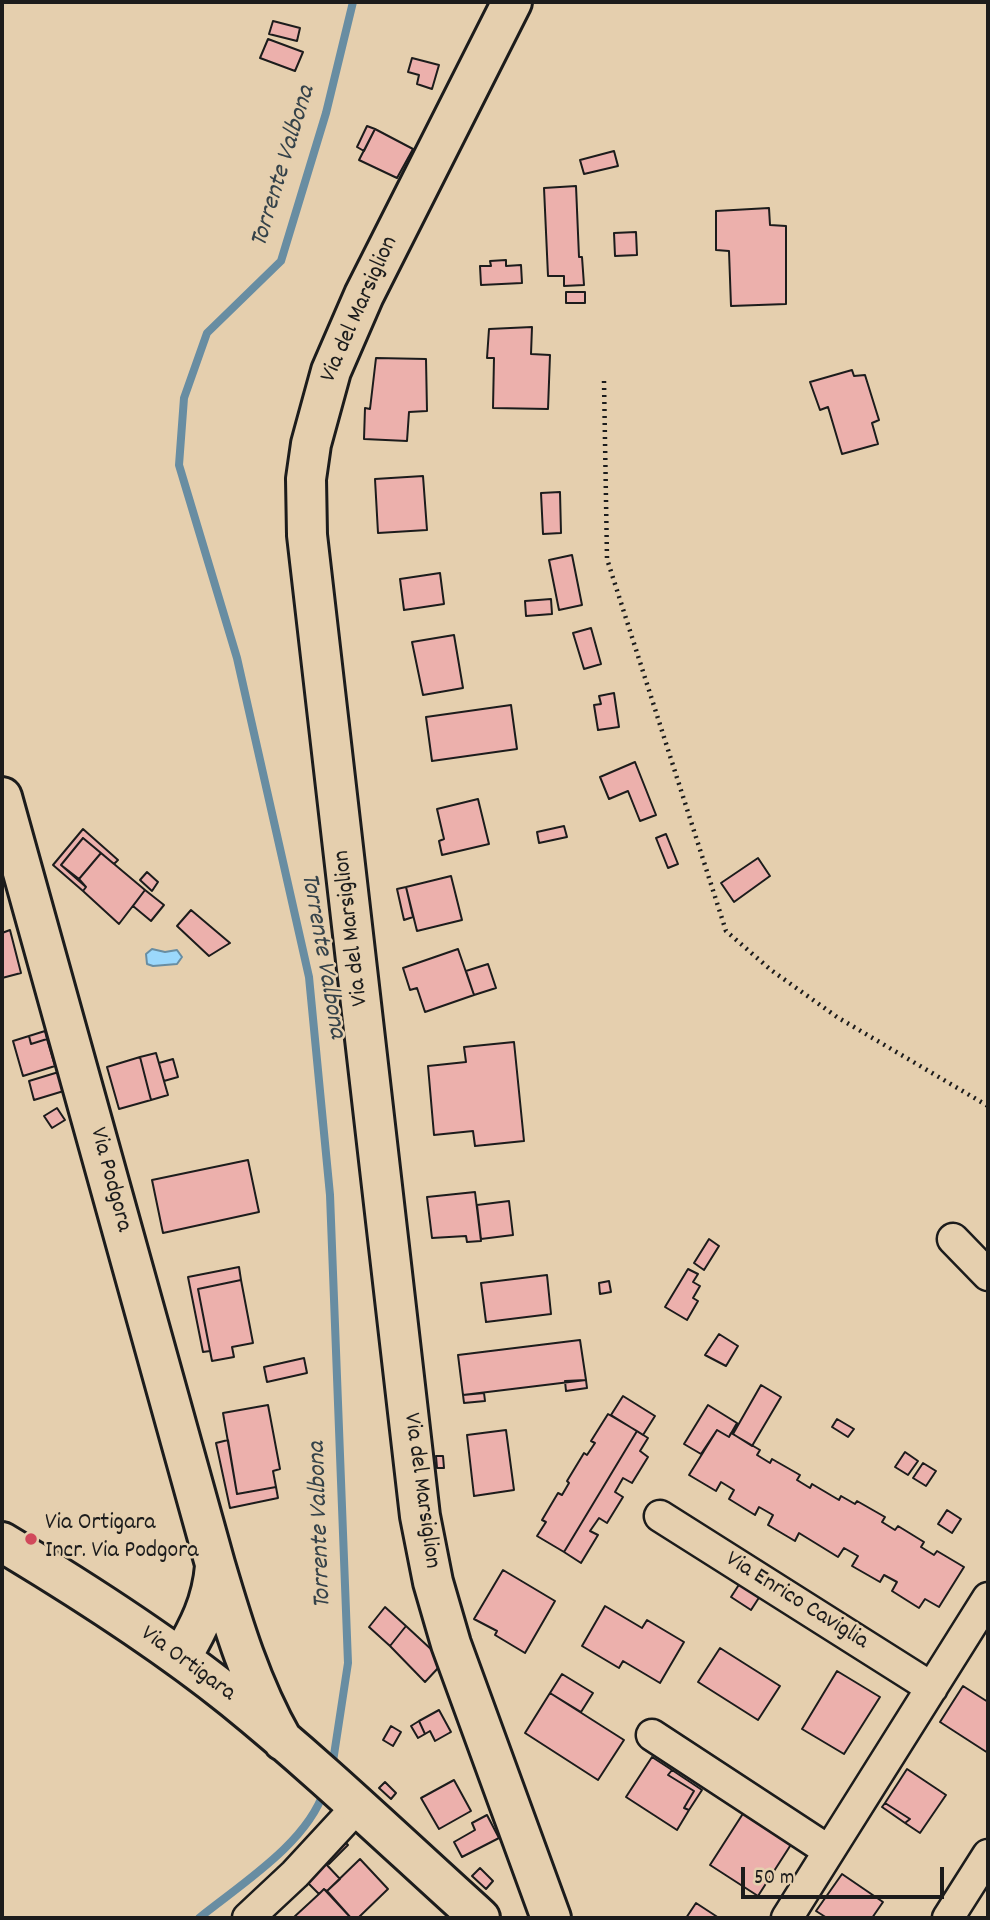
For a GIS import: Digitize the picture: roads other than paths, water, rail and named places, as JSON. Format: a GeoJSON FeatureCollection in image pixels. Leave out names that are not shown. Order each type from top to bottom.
{"type":"FeatureCollection","features":[{"type":"Feature","properties":{"kind":"street","name":"Via del Marsiglion"},"geometry":{"type":"LineString","coordinates":[[512,2],[370,283],[331,371],[311,444],[306,479],[307,535],[420,1516],[433,1582],[451,1644],[551,1918]]}},
{"type":"Feature","properties":{"kind":"street","name":"Via Podgora"},"geometry":{"type":"LineString","coordinates":[[2,797],[215,1564],[263,1706],[292,1750]]}},
{"type":"Feature","properties":{"kind":"street"},"geometry":{"type":"LineString","coordinates":[[953,1239],[988,1275]]}},
{"type":"Feature","properties":{"kind":"street","name":"Via Enrico Caviglia"},"geometry":{"type":"LineString","coordinates":[[660,1516],[932,1688]]}},
{"type":"Feature","properties":{"kind":"street","name":"Via Ortigara"},"geometry":{"type":"LineString","coordinates":[[2,1542],[104,1605],[188,1663],[292,1750],[480,1918]]}},
{"type":"Feature","properties":{"kind":"street","name":"Via Podgora"},"geometry":{"type":"LineString","coordinates":[[188,1663],[213,1590],[215,1564]]}},
{"type":"Feature","properties":{"kind":"street"},"geometry":{"type":"LineString","coordinates":[[787,1918],[988,1598]]}},
{"type":"Feature","properties":{"kind":"street"},"geometry":{"type":"LineString","coordinates":[[188,1663],[210,1663],[220,1656],[232,1640],[235,1628]]}},
{"type":"Feature","properties":{"kind":"street"},"geometry":{"type":"LineString","coordinates":[[652,1735],[829,1851]]}},
{"type":"Feature","properties":{"kind":"street"},"geometry":{"type":"LineString","coordinates":[[248,1918],[295,1874],[350,1801]]}},
{"type":"Feature","properties":{"kind":"street"},"geometry":{"type":"LineString","coordinates":[[948,1918],[988,1856]]}},
{"type":"Feature","properties":{"kind":"water"},"geometry":{"type":"Polygon","coordinates":[[[152,949],[165,952],[177,950],[182,957],[177,964],[153,966],[147,964],[146,954],[152,949]]]}},
{"type":"Feature","properties":{"kind":"waterway","name":"Torrente Valbona"},"geometry":{"type":"LineString","coordinates":[[332,1768],[348,1663],[330,1195],[309,977],[237,658],[179,465],[184,398],[207,333],[281,261],[326,113],[353,2]]}},
{"type":"Feature","properties":{"kind":"waterway","name":"Torrente Valbona"},"geometry":{"type":"LineString","coordinates":[[199,1918],[253,1877],[288,1845],[303,1828],[324,1791]]}},
{"type":"Feature","properties":{"kind":"place","name":"Via Ortigara Incr. Via Podgora"},"geometry":{"type":"Point","coordinates":[31,1539]}}]}
